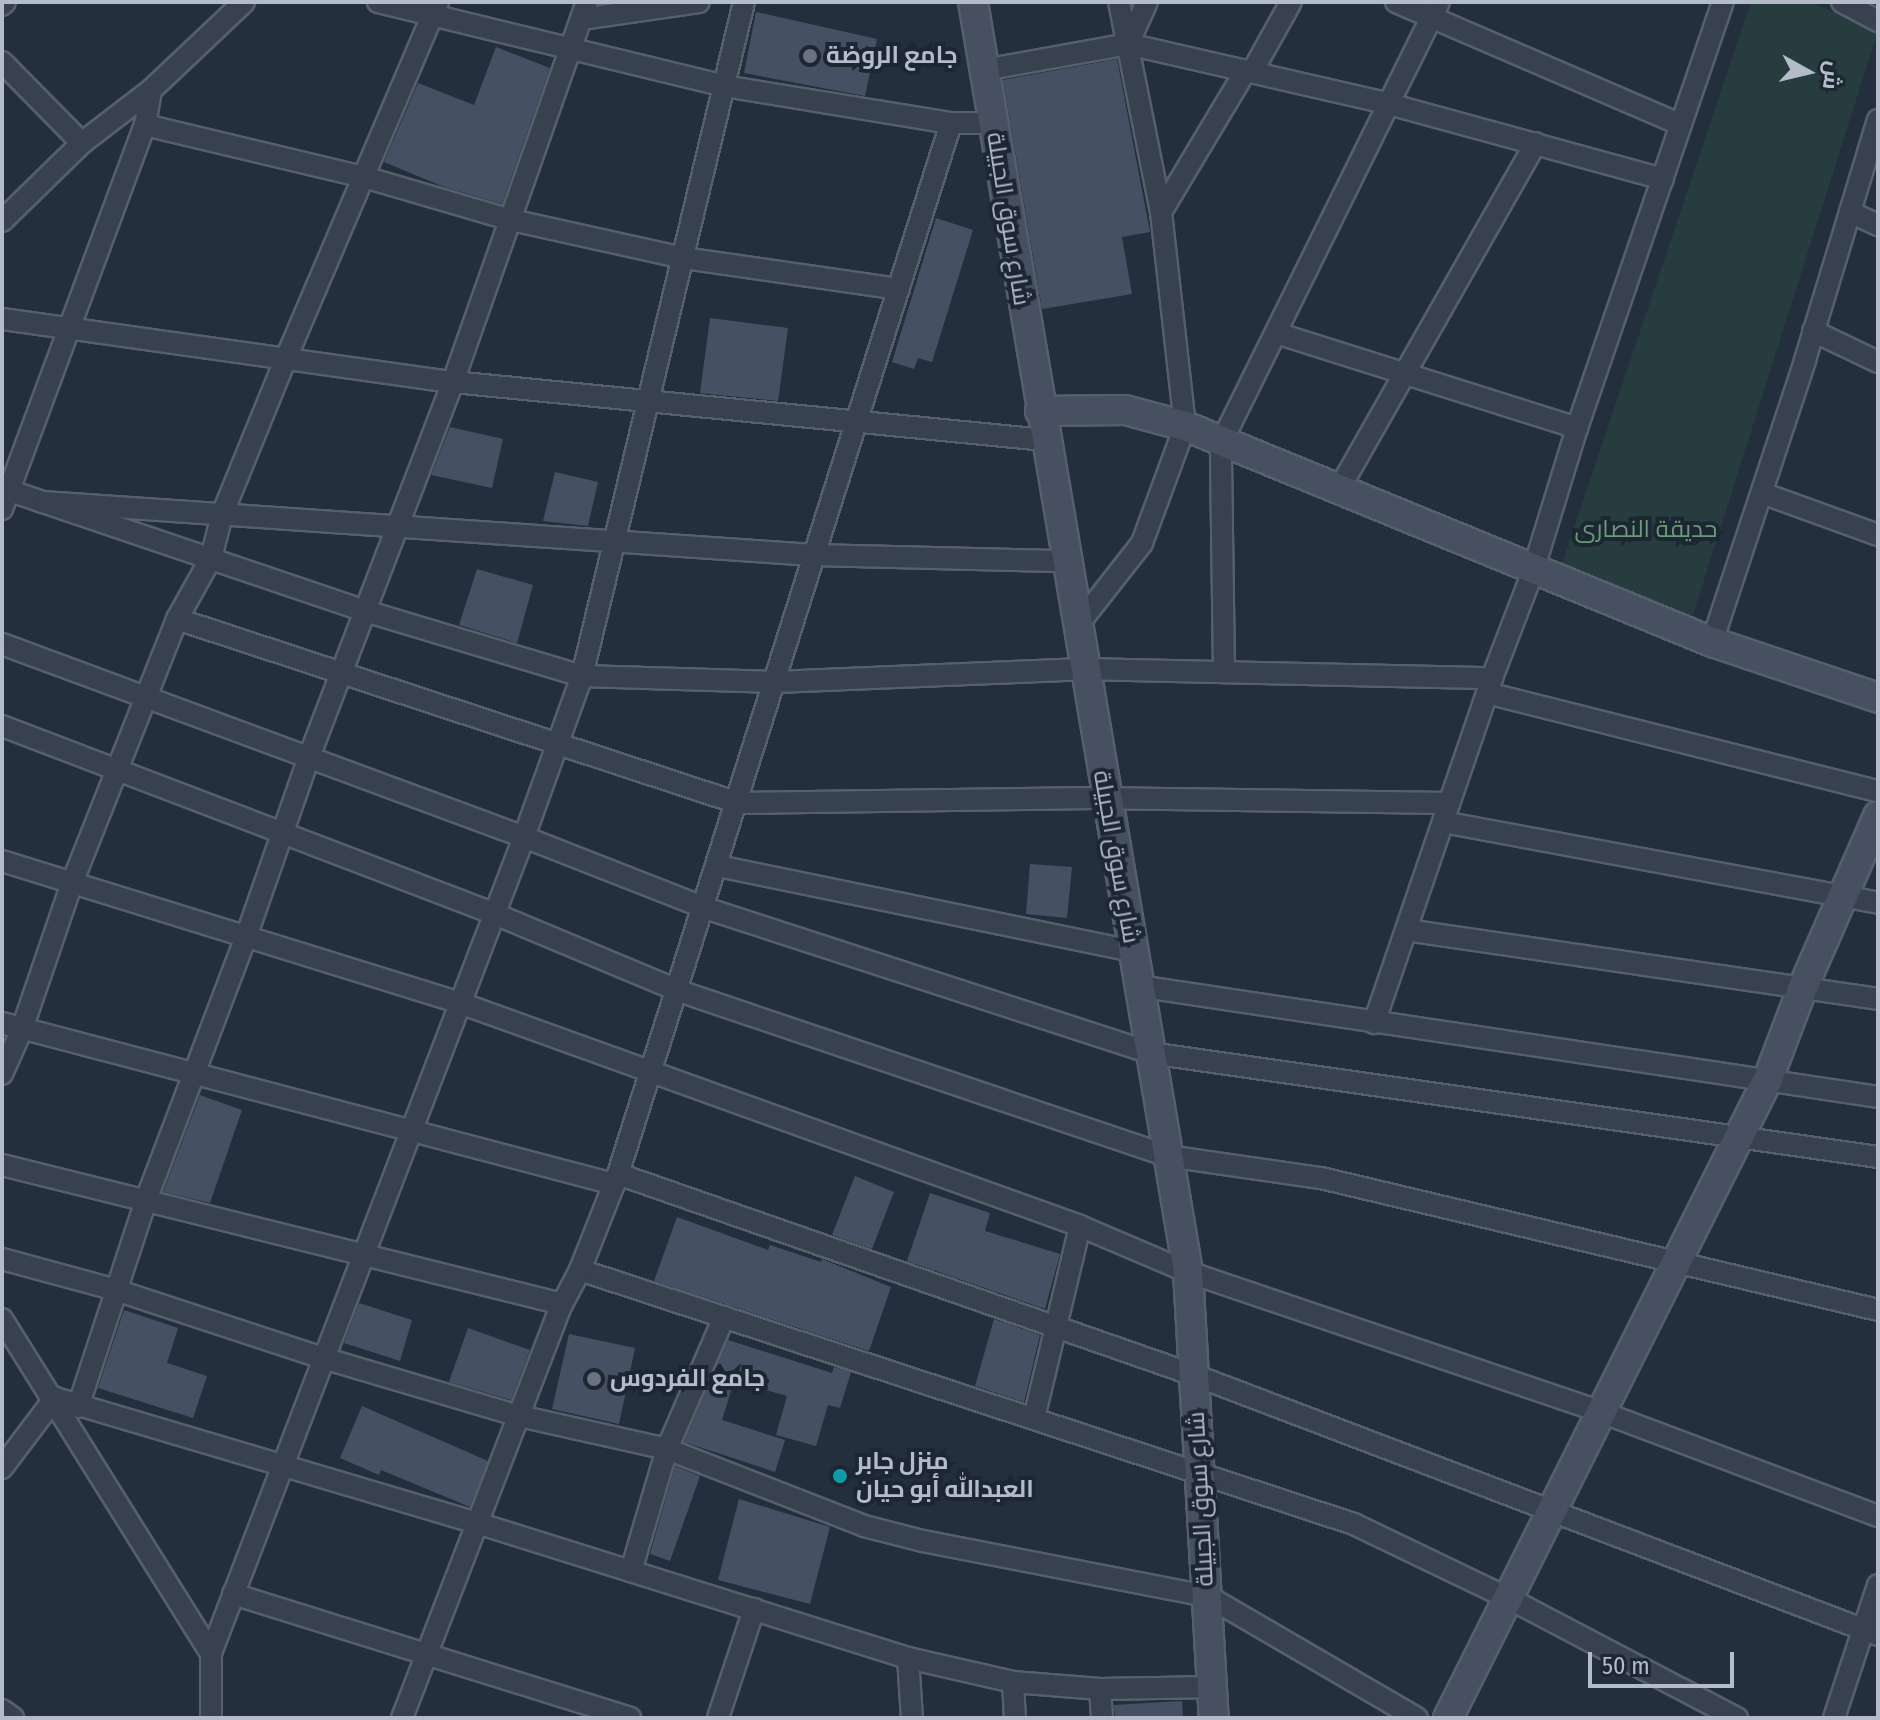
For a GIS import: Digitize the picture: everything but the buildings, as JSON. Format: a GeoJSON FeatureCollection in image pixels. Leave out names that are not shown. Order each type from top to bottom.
{"type":"FeatureCollection","features":[{"type":"Feature","properties":{"kind":"street"},"geometry":{"type":"LineString","coordinates":[[2,221],[82,143],[151,90],[244,2]]}},
{"type":"Feature","properties":{"kind":"street"},"geometry":{"type":"LineString","coordinates":[[378,2],[436,8],[572,48],[724,86],[951,123],[993,123]]}},
{"type":"Feature","properties":{"kind":"street"},"geometry":{"type":"LineString","coordinates":[[78,1407],[146,1200],[246,937],[309,757],[453,382],[584,11],[699,2]]}},
{"type":"Feature","properties":{"kind":"street"},"geometry":{"type":"LineString","coordinates":[[211,1718],[211,1653],[495,914],[582,676],[744,2]]}},
{"type":"Feature","properties":{"kind":"street","name":"شارع سوق الجبيلة"},"geometry":{"type":"LineString","coordinates":[[973,2],[1044,440],[1188,1272],[1214,1718]]}},
{"type":"Feature","properties":{"kind":"street"},"geometry":{"type":"LineString","coordinates":[[1077,626],[1142,543],[1185,426],[1161,212],[1119,2]]}},
{"type":"Feature","properties":{"kind":"street"},"geometry":{"type":"LineString","coordinates":[[1128,44],[1147,2]]}},
{"type":"Feature","properties":{"kind":"street"},"geometry":{"type":"LineString","coordinates":[[1161,212],[1291,2]]}},
{"type":"Feature","properties":{"kind":"street"},"geometry":{"type":"LineString","coordinates":[[1396,2],[1435,11],[1681,125]]}},
{"type":"Feature","properties":{"kind":"street"},"geometry":{"type":"LineString","coordinates":[[1374,1023],[1489,686],[1533,571],[1577,428],[1723,2]]}},
{"type":"Feature","properties":{"kind":"street"},"geometry":{"type":"LineString","coordinates":[[1842,2],[1878,21]]}},
{"type":"Feature","properties":{"kind":"street"},"geometry":{"type":"LineString","coordinates":[[2,1074],[22,1029],[72,883],[118,772],[145,695],[177,619],[211,558],[222,515],[286,358],[436,8]]}},
{"type":"Feature","properties":{"kind":"street"},"geometry":{"type":"LineString","coordinates":[[1224,672],[1221,443],[1435,11]]}},
{"type":"Feature","properties":{"kind":"street"},"geometry":{"type":"LineString","coordinates":[[984,70],[1128,44],[1389,104],[1663,179]]}},
{"type":"Feature","properties":{"kind":"street"},"geometry":{"type":"LineString","coordinates":[[2,62],[82,143]]}},
{"type":"Feature","properties":{"kind":"street"},"geometry":{"type":"LineString","coordinates":[[151,90],[145,125],[4,496],[43,502],[813,555],[1065,561]]}},
{"type":"Feature","properties":{"kind":"street"},"geometry":{"type":"LineString","coordinates":[[1712,642],[1762,493],[1878,120]]}},
{"type":"Feature","properties":{"kind":"street"},"geometry":{"type":"LineString","coordinates":[[402,1718],[562,1304],[580,1270],[616,1179],[679,991],[813,555],[858,424],[951,123]]}},
{"type":"Feature","properties":{"kind":"street"},"geometry":{"type":"LineString","coordinates":[[145,125],[364,177],[511,220],[684,258],[899,289]]}},
{"type":"Feature","properties":{"kind":"street"},"geometry":{"type":"LineString","coordinates":[[1338,491],[1536,143]]}},
{"type":"Feature","properties":{"kind":"street"},"geometry":{"type":"LineString","coordinates":[[1850,212],[1878,225]]}},
{"type":"Feature","properties":{"kind":"street"},"geometry":{"type":"LineString","coordinates":[[2,319],[70,326],[453,382],[1044,440]]}},
{"type":"Feature","properties":{"kind":"street"},"geometry":{"type":"LineString","coordinates":[[1813,331],[1878,362]]}},
{"type":"Feature","properties":{"kind":"street"},"geometry":{"type":"LineString","coordinates":[[1276,333],[1405,371],[1577,428]]}},
{"type":"Feature","properties":{"kind":"street"},"geometry":{"type":"LineString","coordinates":[[1040,411],[1125,410],[1185,426],[1712,642],[1878,698]]}},
{"type":"Feature","properties":{"kind":"street"},"geometry":{"type":"LineString","coordinates":[[1762,493],[1878,535]]}},
{"type":"Feature","properties":{"kind":"street"},"geometry":{"type":"LineString","coordinates":[[43,502],[365,611],[582,676],[776,682],[1084,669],[1224,672],[1489,686],[1878,791]]}},
{"type":"Feature","properties":{"kind":"street"},"geometry":{"type":"LineString","coordinates":[[177,619],[738,803],[1106,798],[1446,812],[1878,903]]}},
{"type":"Feature","properties":{"kind":"street"},"geometry":{"type":"LineString","coordinates":[[2,644],[524,837],[705,908],[1150,1053],[1878,1157]]}},
{"type":"Feature","properties":{"kind":"street"},"geometry":{"type":"LineString","coordinates":[[2,726],[495,914],[679,991],[1168,1156],[1321,1178],[1878,1310]]}},
{"type":"Feature","properties":{"kind":"street"},"geometry":{"type":"LineString","coordinates":[[1448,1718],[1768,1079],[1803,987],[1878,816]]}},
{"type":"Feature","properties":{"kind":"street"},"geometry":{"type":"LineString","coordinates":[[2,861],[460,1003],[1080,1226],[1188,1272],[1601,1412],[1878,1516]]}},
{"type":"Feature","properties":{"kind":"street"},"geometry":{"type":"LineString","coordinates":[[718,866],[1132,951]]}},
{"type":"Feature","properties":{"kind":"street"},"geometry":{"type":"LineString","coordinates":[[1406,930],[1878,999]]}},
{"type":"Feature","properties":{"kind":"street"},"geometry":{"type":"LineString","coordinates":[[1138,986],[1878,1097]]}},
{"type":"Feature","properties":{"kind":"street"},"geometry":{"type":"LineString","coordinates":[[2,1023],[410,1131],[616,1179],[1194,1375],[1871,1632]]}},
{"type":"Feature","properties":{"kind":"street"},"geometry":{"type":"LineString","coordinates":[[2,1165],[562,1304]]}},
{"type":"Feature","properties":{"kind":"street"},"geometry":{"type":"LineString","coordinates":[[1034,1418],[1080,1226]]}},
{"type":"Feature","properties":{"kind":"street"},"geometry":{"type":"LineString","coordinates":[[2,1259],[116,1290],[323,1358],[519,1416],[667,1449],[864,1526],[923,1541],[1207,1596],[1417,1718]]}},
{"type":"Feature","properties":{"kind":"street"},"geometry":{"type":"LineString","coordinates":[[580,1270],[1354,1524],[1508,1598],[1737,1718]]}},
{"type":"Feature","properties":{"kind":"street"},"geometry":{"type":"LineString","coordinates":[[631,1571],[667,1449],[724,1317]]}},
{"type":"Feature","properties":{"kind":"street"},"geometry":{"type":"LineString","coordinates":[[2,1319],[55,1398],[211,1653]]}},
{"type":"Feature","properties":{"kind":"street"},"geometry":{"type":"LineString","coordinates":[[55,1398],[477,1523],[908,1658],[1013,1682],[1100,1689],[1212,1687]]}},
{"type":"Feature","properties":{"kind":"street"},"geometry":{"type":"LineString","coordinates":[[2,1468],[55,1398]]}},
{"type":"Feature","properties":{"kind":"street"},"geometry":{"type":"LineString","coordinates":[[1834,1718],[1871,1632],[1878,1585]]}},
{"type":"Feature","properties":{"kind":"street"},"geometry":{"type":"LineString","coordinates":[[233,1594],[630,1718]]}},
{"type":"Feature","properties":{"kind":"street"},"geometry":{"type":"LineString","coordinates":[[718,1718],[754,1609]]}},
{"type":"Feature","properties":{"kind":"street"},"geometry":{"type":"LineString","coordinates":[[908,1658],[912,1718]]}},
{"type":"Feature","properties":{"kind":"street"},"geometry":{"type":"LineString","coordinates":[[1013,1682],[1015,1718]]}},
{"type":"Feature","properties":{"kind":"street"},"geometry":{"type":"LineString","coordinates":[[1100,1689],[1102,1718]]}},
{"type":"Feature","properties":{"kind":"street"},"geometry":{"type":"LineString","coordinates":[[2,1710],[13,1718]]}},
{"type":"Feature","properties":{"kind":"green space","name":"حديقة النصارى"},"geometry":{"type":"Polygon","coordinates":[[[1751,2],[1812,2],[1877,34],[1691,621],[1558,575],[1751,2]]]}},
{"type":"Feature","properties":{"kind":"place","name":"جامع الروضة"},"geometry":{"type":"Point","coordinates":[810,56]}},
{"type":"Feature","properties":{"kind":"place","name":"جامع الفردوس"},"geometry":{"type":"Point","coordinates":[594,1379]}},
{"type":"Feature","properties":{"kind":"place","name":"منزل جابر العبدالله أبو حيان"},"geometry":{"type":"Point","coordinates":[840,1476]}}]}
